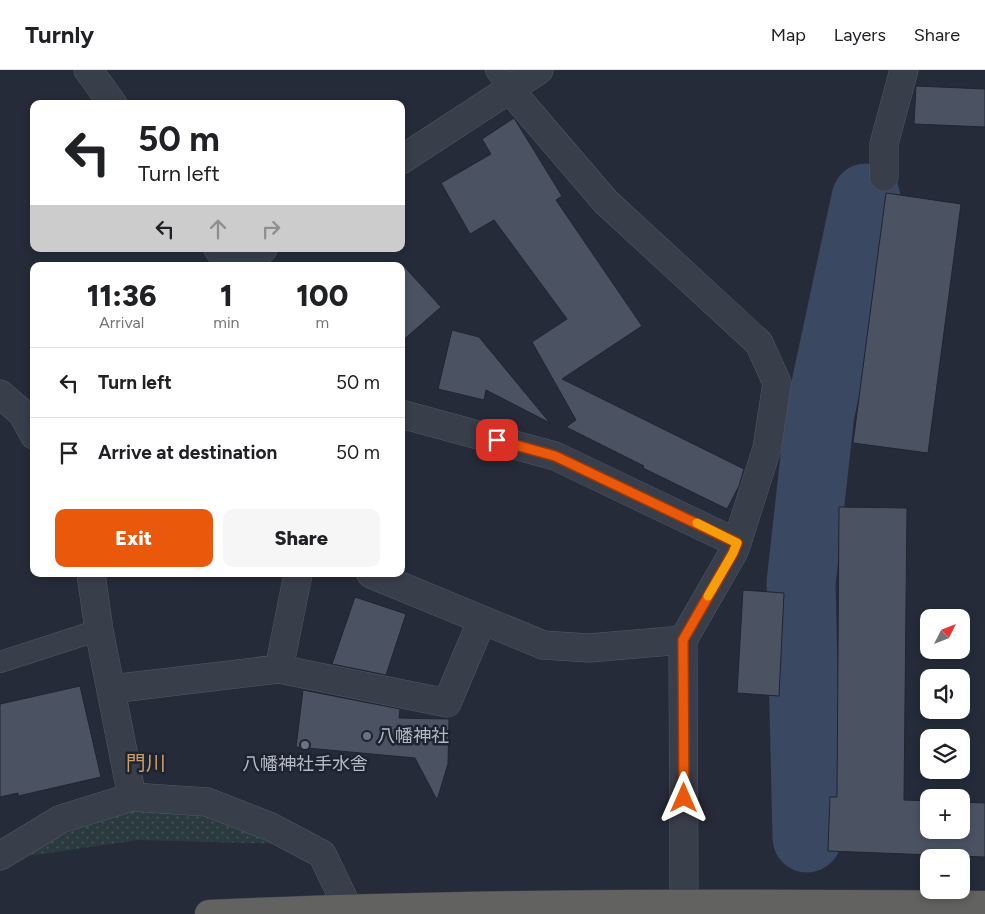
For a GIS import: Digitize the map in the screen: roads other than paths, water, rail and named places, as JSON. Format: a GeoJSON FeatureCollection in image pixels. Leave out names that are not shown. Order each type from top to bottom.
{"type":"FeatureCollection","features":[{"type":"Feature","properties":{"kind":"highway"},"geometry":{"type":"LineString","coordinates":[[210,914],[348,908],[684,903],[985,905]]}},
{"type":"Feature","properties":{"kind":"street"},"geometry":{"type":"LineString","coordinates":[[88,70],[110,100]]}},
{"type":"Feature","properties":{"kind":"street"},"geometry":{"type":"LineString","coordinates":[[405,157],[503,80],[539,70]]}},
{"type":"Feature","properties":{"kind":"street"},"geometry":{"type":"LineString","coordinates":[[884,177],[884,144],[904,70]]}},
{"type":"Feature","properties":{"kind":"street"},"geometry":{"type":"LineString","coordinates":[[503,80],[606,202],[759,344],[777,383],[767,448],[737,543],[683,640],[684,903]]}},
{"type":"Feature","properties":{"kind":"street"},"geometry":{"type":"LineString","coordinates":[[220,252],[228,262]]}},
{"type":"Feature","properties":{"kind":"street"},"geometry":{"type":"LineString","coordinates":[[242,262],[258,252]]}},
{"type":"Feature","properties":{"kind":"street"},"geometry":{"type":"LineString","coordinates":[[0,394],[30,417]]}},
{"type":"Feature","properties":{"kind":"street"},"geometry":{"type":"LineString","coordinates":[[405,415],[555,456],[737,543]]}},
{"type":"Feature","properties":{"kind":"street"},"geometry":{"type":"LineString","coordinates":[[91,577],[99,630],[132,797]]}},
{"type":"Feature","properties":{"kind":"street"},"geometry":{"type":"LineString","coordinates":[[279,669],[297,577]]}},
{"type":"Feature","properties":{"kind":"street"},"geometry":{"type":"LineString","coordinates":[[378,577],[543,645],[589,648],[683,640]]}},
{"type":"Feature","properties":{"kind":"street"},"geometry":{"type":"LineString","coordinates":[[111,689],[279,669],[447,703],[482,620]]}},
{"type":"Feature","properties":{"kind":"street"},"geometry":{"type":"LineString","coordinates":[[0,856],[61,819],[132,797],[207,802],[271,827],[322,854],[348,908]]}},
{"type":"Feature","properties":{"kind":"lane"},"geometry":{"type":"LineString","coordinates":[[0,662],[99,630]]}},
{"type":"Feature","properties":{"kind":"waterway"},"geometry":{"type":"LineString","coordinates":[[807,838],[801,583],[820,413],[866,198]]}},
{"type":"Feature","properties":{"kind":"place","name":"八幡神社"},"geometry":{"type":"Point","coordinates":[367,736]}},
{"type":"Feature","properties":{"kind":"place","name":"八幡神社手水舎"},"geometry":{"type":"Point","coordinates":[305,745]}},
{"type":"Feature","properties":{"kind":"district","name":"門川"},"geometry":{"type":"Point","coordinates":[146,763]}}]}
